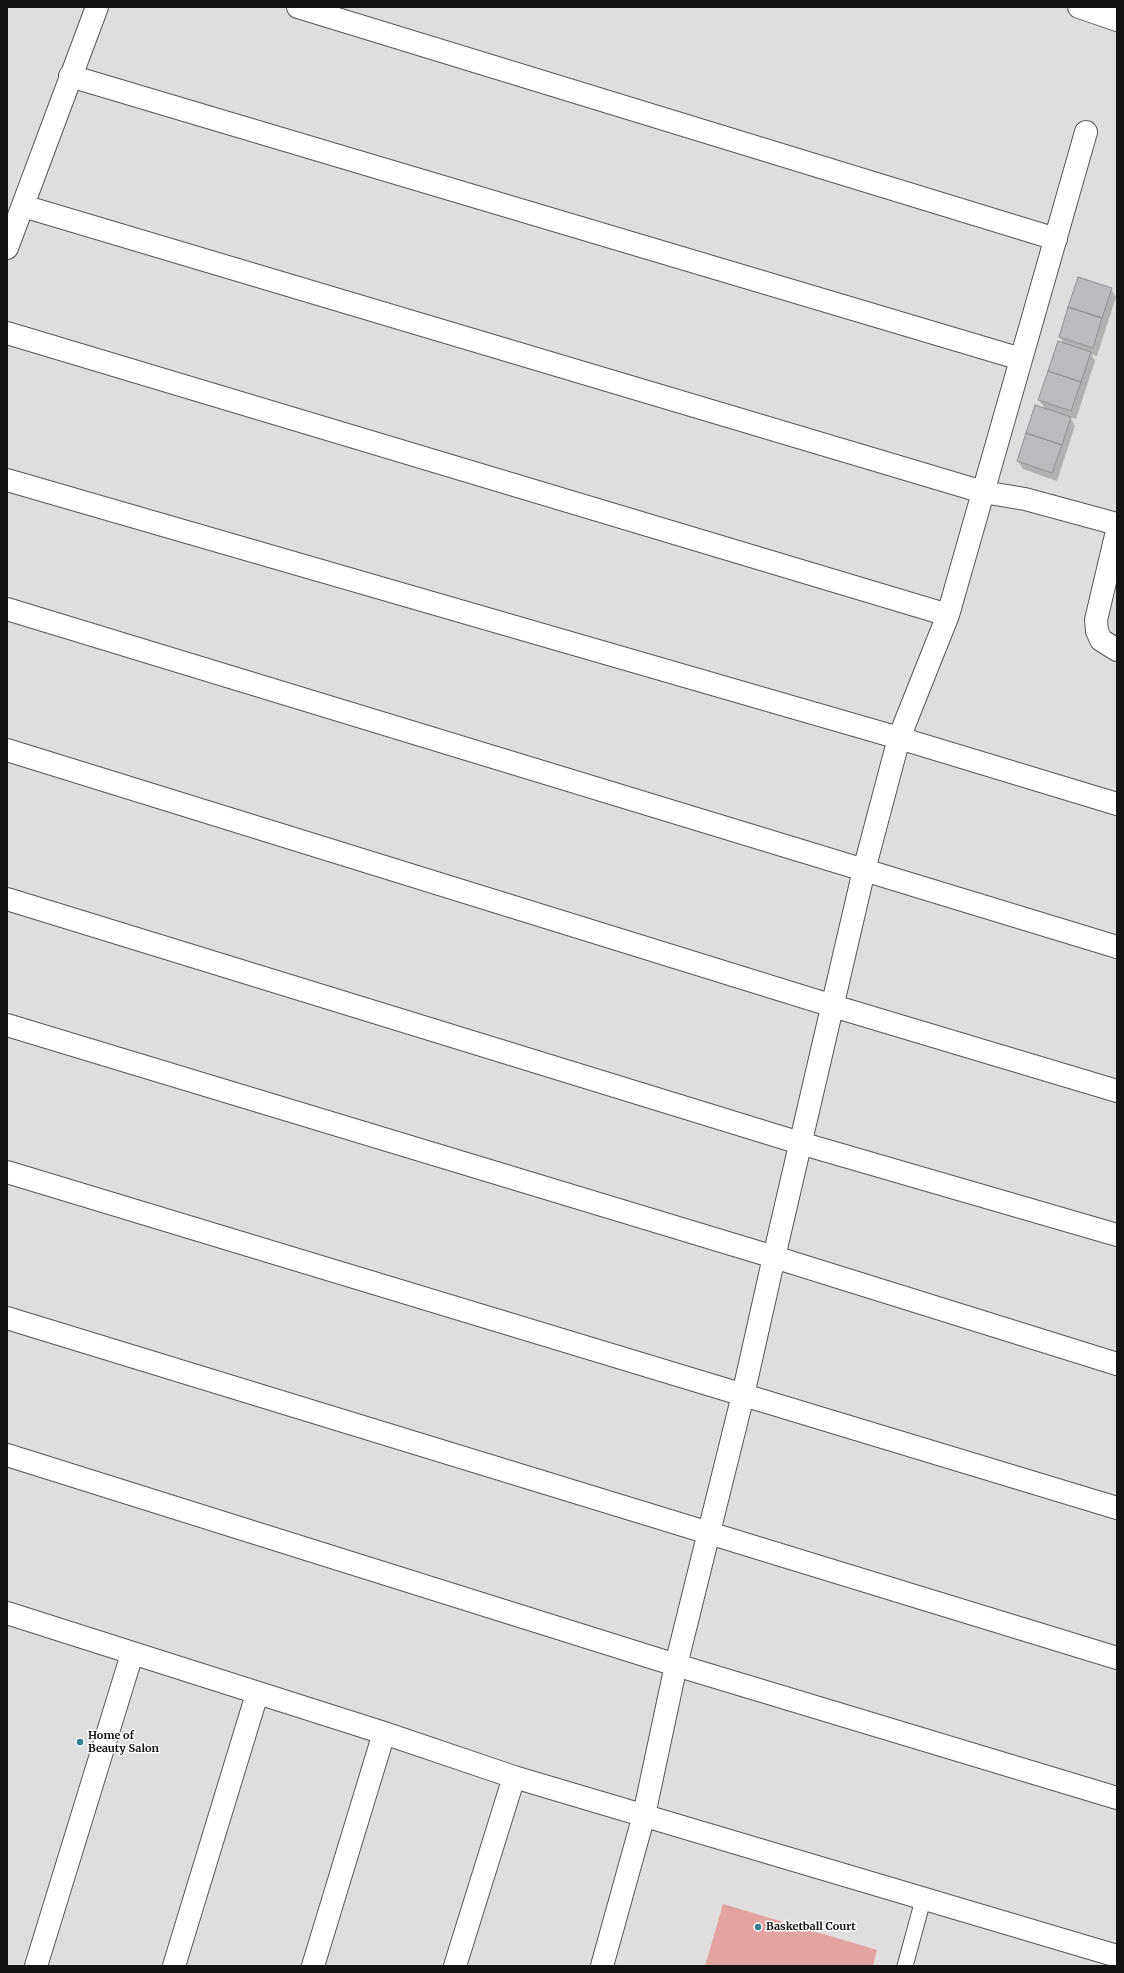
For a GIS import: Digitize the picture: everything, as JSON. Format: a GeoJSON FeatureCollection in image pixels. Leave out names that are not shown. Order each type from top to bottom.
{"type":"FeatureCollection","features":[{"type":"Feature","properties":{"kind":"street"},"geometry":{"type":"LineString","coordinates":[[7,248],[97,7]]}},
{"type":"Feature","properties":{"kind":"street"},"geometry":{"type":"LineString","coordinates":[[298,7],[1056,239]]}},
{"type":"Feature","properties":{"kind":"street"},"geometry":{"type":"LineString","coordinates":[[1079,7],[1117,20]]}},
{"type":"Feature","properties":{"kind":"street"},"geometry":{"type":"LineString","coordinates":[[70,76],[1021,359]]}},
{"type":"Feature","properties":{"kind":"street"},"geometry":{"type":"LineString","coordinates":[[602,1966],[644,1815],[676,1665],[744,1395],[800,1143],[864,870],[899,738],[948,615],[1086,132]]}},
{"type":"Feature","properties":{"kind":"street"},"geometry":{"type":"LineString","coordinates":[[23,206],[983,492],[1025,499],[1117,524]]}},
{"type":"Feature","properties":{"kind":"street"},"geometry":{"type":"LineString","coordinates":[[7,333],[948,615]]}},
{"type":"Feature","properties":{"kind":"street"},"geometry":{"type":"LineString","coordinates":[[7,480],[899,738],[1117,804]]}},
{"type":"Feature","properties":{"kind":"street"},"geometry":{"type":"LineString","coordinates":[[1117,531],[1096,620],[1097,631],[1101,640],[1117,650]]}},
{"type":"Feature","properties":{"kind":"street"},"geometry":{"type":"LineString","coordinates":[[7,609],[1117,947]]}},
{"type":"Feature","properties":{"kind":"street"},"geometry":{"type":"LineString","coordinates":[[7,750],[833,1006],[1117,1091]]}},
{"type":"Feature","properties":{"kind":"street"},"geometry":{"type":"LineString","coordinates":[[7,899],[800,1143],[1117,1235]]}},
{"type":"Feature","properties":{"kind":"street"},"geometry":{"type":"LineString","coordinates":[[7,1025],[774,1257],[1117,1364]]}},
{"type":"Feature","properties":{"kind":"street"},"geometry":{"type":"LineString","coordinates":[[7,1172],[1117,1508]]}},
{"type":"Feature","properties":{"kind":"street"},"geometry":{"type":"LineString","coordinates":[[7,1318],[1117,1658]]}},
{"type":"Feature","properties":{"kind":"street"},"geometry":{"type":"LineString","coordinates":[[7,1455],[676,1665],[1117,1798]]}},
{"type":"Feature","properties":{"kind":"street"},"geometry":{"type":"LineString","coordinates":[[9,1619],[132,1654],[384,1733],[514,1777],[924,1900],[1117,1956]]}},
{"type":"Feature","properties":{"kind":"street"},"geometry":{"type":"LineString","coordinates":[[36,1966],[132,1654]]}},
{"type":"Feature","properties":{"kind":"street"},"geometry":{"type":"LineString","coordinates":[[174,1966],[257,1694]]}},
{"type":"Feature","properties":{"kind":"street"},"geometry":{"type":"LineString","coordinates":[[313,1966],[384,1733]]}},
{"type":"Feature","properties":{"kind":"street"},"geometry":{"type":"LineString","coordinates":[[455,1966],[514,1777]]}},
{"type":"Feature","properties":{"kind":"lane"},"geometry":{"type":"LineString","coordinates":[[905,1966],[924,1900]]}},
{"type":"Feature","properties":{"kind":"shaded area","name":"Basketball Court"},"geometry":{"type":"Polygon","coordinates":[[[723,1904],[877,1950],[873,1966],[705,1966],[723,1904]]]}},
{"type":"Feature","properties":{"kind":"building"},"geometry":{"type":"Polygon","coordinates":[[[1078,277],[1112,288],[1102,318],[1068,307],[1078,277]]]}},
{"type":"Feature","properties":{"kind":"building"},"geometry":{"type":"Polygon","coordinates":[[[1068,307],[1102,318],[1093,348],[1059,337],[1068,307]]]}},
{"type":"Feature","properties":{"kind":"building"},"geometry":{"type":"Polygon","coordinates":[[[1058,341],[1091,352],[1081,382],[1048,371],[1058,341]]]}},
{"type":"Feature","properties":{"kind":"building"},"geometry":{"type":"Polygon","coordinates":[[[1048,371],[1081,382],[1071,411],[1038,400],[1048,371]]]}},
{"type":"Feature","properties":{"kind":"building"},"geometry":{"type":"Polygon","coordinates":[[[1035,405],[1071,417],[1062,445],[1026,433],[1035,405]]]}},
{"type":"Feature","properties":{"kind":"building"},"geometry":{"type":"Polygon","coordinates":[[[1026,433],[1062,445],[1052,473],[1017,461],[1026,433]]]}},
{"type":"Feature","properties":{"kind":"place","name":"Home of Beauty Salon"},"geometry":{"type":"Point","coordinates":[80,1742]}},
{"type":"Feature","properties":{"kind":"place","name":"Basketball Court"},"geometry":{"type":"Point","coordinates":[758,1927]}}]}
